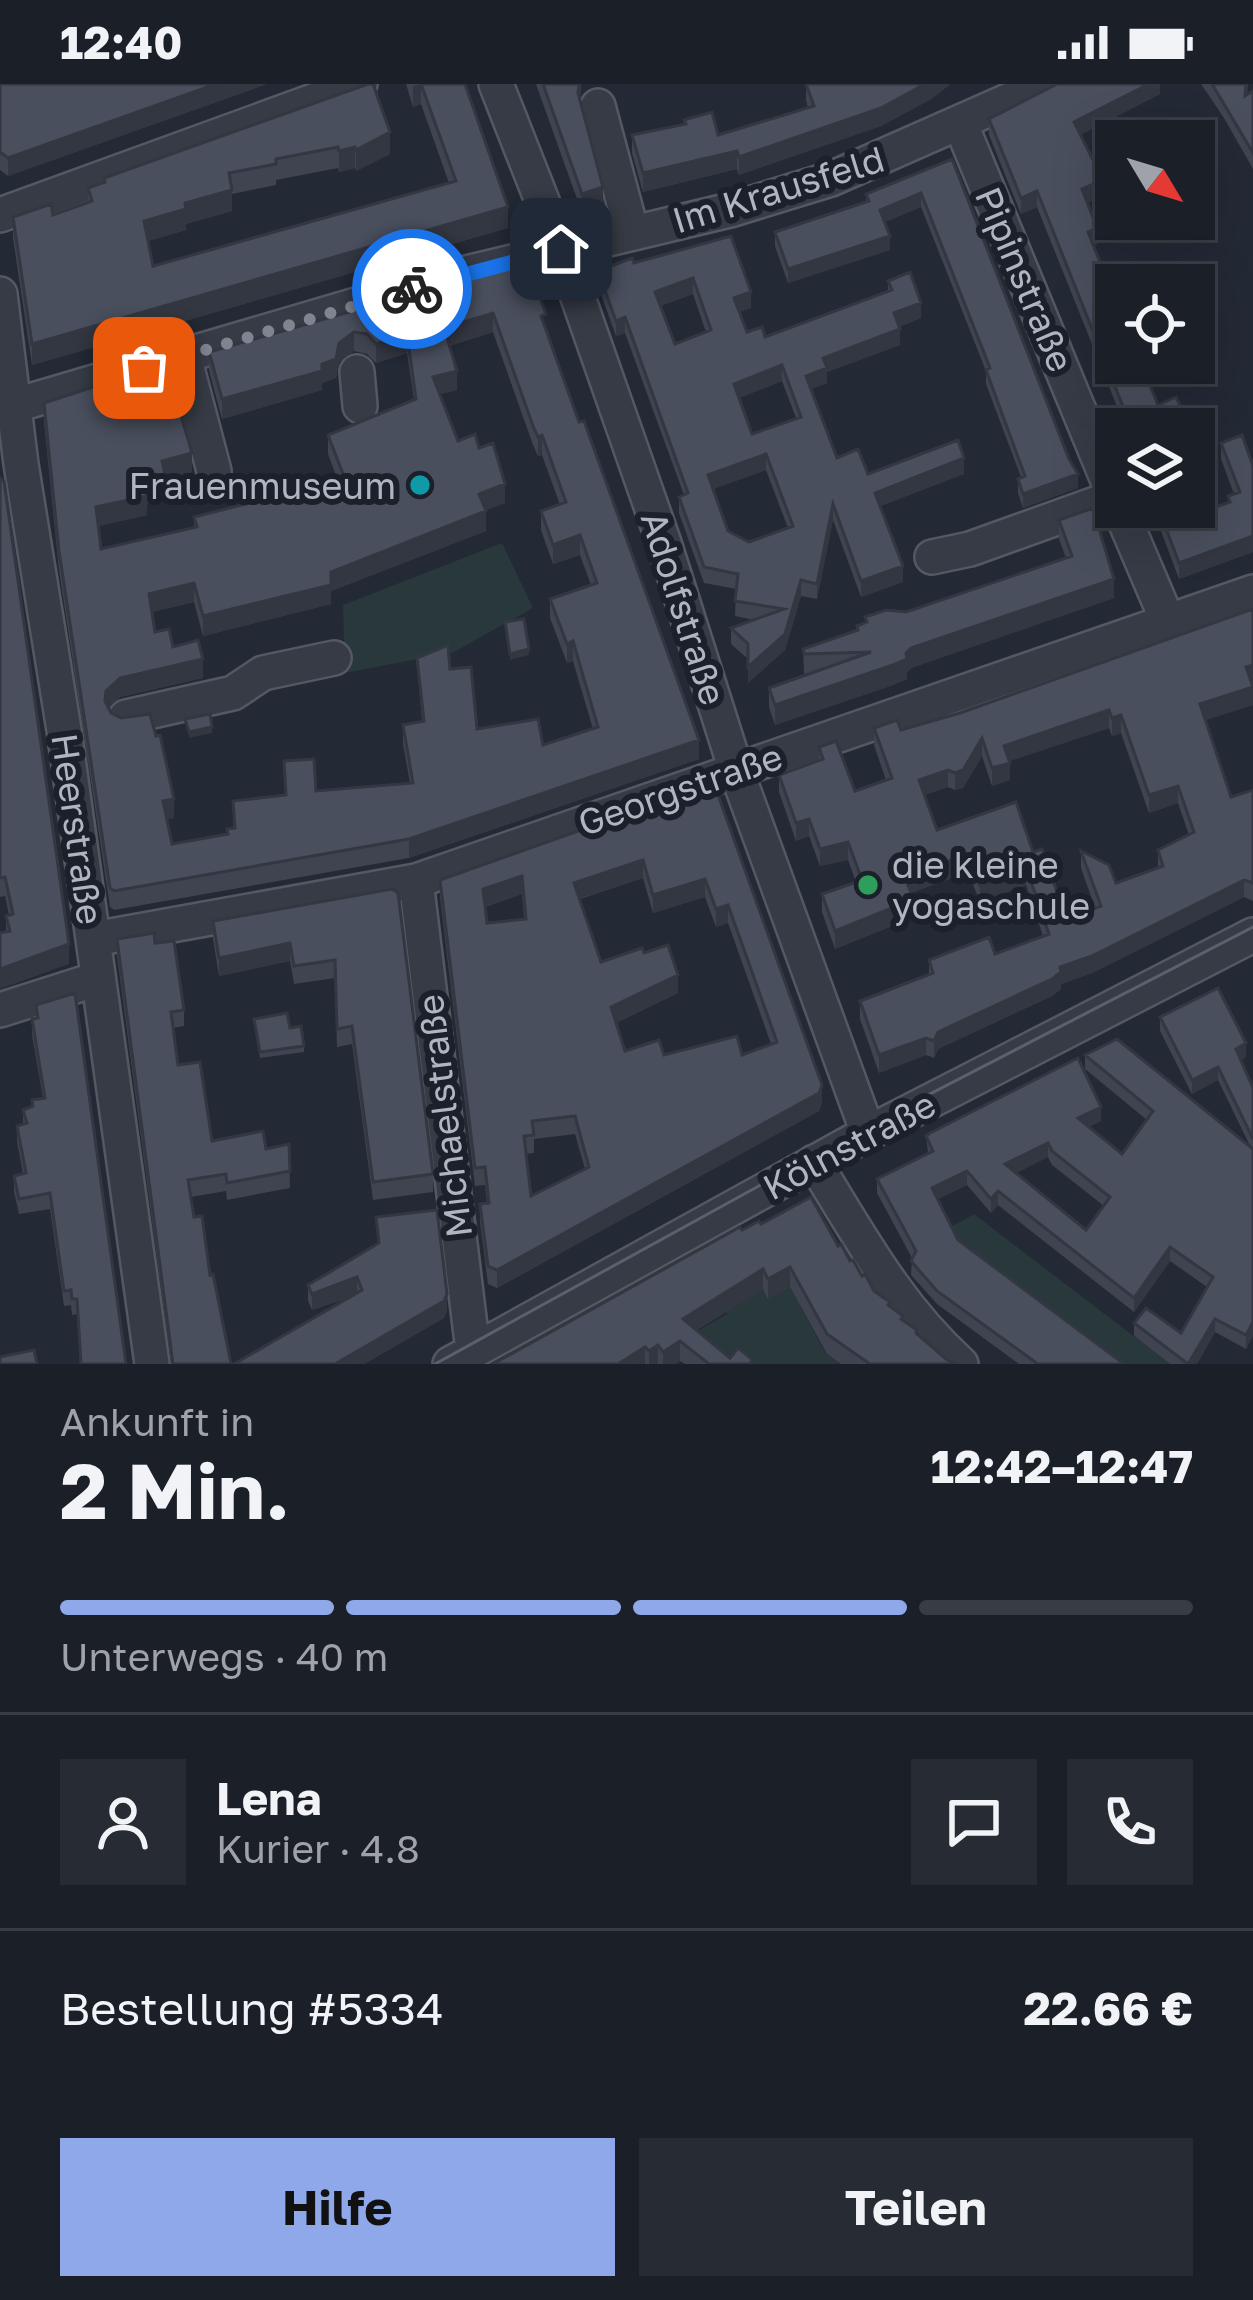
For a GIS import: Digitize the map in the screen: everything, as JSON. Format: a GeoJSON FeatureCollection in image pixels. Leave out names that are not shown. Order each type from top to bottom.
{"type":"FeatureCollection","features":[{"type":"Feature","properties":{"kind":"street"},"geometry":{"type":"LineString","coordinates":[[0,215],[360,84]]}},
{"type":"Feature","properties":{"kind":"street","name":"Adolfstraße"},"geometry":{"type":"LineString","coordinates":[[496,84],[561,249],[664,543],[736,770],[868,1133]]}},
{"type":"Feature","properties":{"kind":"street","name":"Im Krausfeld"},"geometry":{"type":"LineString","coordinates":[[16,404],[184,357],[343,321],[561,249],[730,210],[831,179],[961,125],[992,95],[1046,84]]}},
{"type":"Feature","properties":{"kind":"street"},"geometry":{"type":"LineString","coordinates":[[598,106],[632,233]]}},
{"type":"Feature","properties":{"kind":"street","name":"Pipinstraße"},"geometry":{"type":"LineString","coordinates":[[961,125],[1095,448]]}},
{"type":"Feature","properties":{"kind":"street","name":"Heerstraße"},"geometry":{"type":"LineString","coordinates":[[0,294],[16,404],[10,467],[74,728],[97,979],[152,1364]]}},
{"type":"Feature","properties":{"kind":"street"},"geometry":{"type":"LineString","coordinates":[[184,357],[214,471]]}},
{"type":"Feature","properties":{"kind":"street"},"geometry":{"type":"LineString","coordinates":[[932,556],[970,549],[1095,508]]}},
{"type":"Feature","properties":{"kind":"street","name":"Pipinstraße"},"geometry":{"type":"LineString","coordinates":[[1128,528],[1168,622]]}},
{"type":"Feature","properties":{"kind":"street","name":"Georgstraße"},"geometry":{"type":"LineString","coordinates":[[94,939],[416,880],[1253,592]]}},
{"type":"Feature","properties":{"kind":"street"},"geometry":{"type":"LineString","coordinates":[[126,717],[233,693],[262,673],[334,658]]}},
{"type":"Feature","properties":{"kind":"street","name":"Michaelstraße"},"geometry":{"type":"LineString","coordinates":[[416,880],[462,1358]]}},
{"type":"Feature","properties":{"kind":"street","name":"Kölnstraße"},"geometry":{"type":"LineString","coordinates":[[462,1358],[868,1133],[1253,935]]}},
{"type":"Feature","properties":{"kind":"street"},"geometry":{"type":"LineString","coordinates":[[0,1010],[97,979]]}},
{"type":"Feature","properties":{"kind":"street"},"geometry":{"type":"LineString","coordinates":[[814,1162],[872,1260],[926,1333],[961,1364]]}},
{"type":"Feature","properties":{"kind":"shaded area"},"geometry":{"type":"Polygon","coordinates":[[[502,543],[533,608],[454,652],[345,673],[343,605],[502,543]]]}},
{"type":"Feature","properties":{"kind":"shaded area"},"geometry":{"type":"Polygon","coordinates":[[[974,1214],[1170,1364],[1094,1364],[1072,1348],[946,1230],[974,1214]]]}},
{"type":"Feature","properties":{"kind":"shaded area"},"geometry":{"type":"Polygon","coordinates":[[[790,1287],[826,1354],[841,1364],[713,1364],[684,1339],[763,1289],[790,1287]]]}},
{"type":"Feature","properties":{"kind":"building"},"geometry":{"type":"Polygon","coordinates":[[[0,84],[216,84],[8,158],[0,152],[0,84]]]}},
{"type":"Feature","properties":{"kind":"building"},"geometry":{"type":"Polygon","coordinates":[[[373,84],[390,132],[356,150],[339,151],[338,147],[229,173],[232,190],[144,221],[153,266],[456,181],[421,84],[465,84],[508,207],[32,344],[13,217],[51,204],[53,215],[92,201],[88,188],[105,182],[104,178],[373,84]]]}},
{"type":"Feature","properties":{"kind":"building"},"geometry":{"type":"Polygon","coordinates":[[[543,84],[579,84],[603,187],[582,194],[543,84]]]}},
{"type":"Feature","properties":{"kind":"building"},"geometry":{"type":"Polygon","coordinates":[[[806,84],[925,84],[881,108],[739,157],[737,151],[643,173],[632,135],[686,124],[684,120],[712,112],[718,135],[814,106],[806,84]]]}},
{"type":"Feature","properties":{"kind":"building"},"geometry":{"type":"Polygon","coordinates":[[[1057,84],[1149,84],[1074,122],[1095,164],[1095,183],[1082,189],[1095,223],[1095,229],[1088,232],[1101,264],[1095,264],[1095,336],[1037,191],[1021,198],[989,119],[1057,84]]]}},
{"type":"Feature","properties":{"kind":"building"},"geometry":{"type":"Polygon","coordinates":[[[1212,84],[1246,84],[1245,96],[1253,91],[1253,153],[1212,84]]]}},
{"type":"Feature","properties":{"kind":"building"},"geometry":{"type":"Polygon","coordinates":[[[952,159],[1078,474],[1023,494],[1018,479],[1025,476],[986,370],[990,368],[921,193],[880,210],[890,236],[788,269],[775,232],[869,201],[866,194],[952,159]]]}},
{"type":"Feature","properties":{"kind":"building"},"geometry":{"type":"Polygon","coordinates":[[[731,236],[751,292],[734,298],[747,332],[762,327],[765,337],[892,290],[888,281],[910,272],[921,303],[894,313],[900,329],[823,358],[827,368],[806,376],[837,458],[858,449],[868,474],[958,440],[964,458],[875,493],[903,566],[861,581],[833,504],[817,584],[801,580],[785,634],[748,667],[748,644],[731,628],[784,609],[735,601],[738,574],[704,567],[679,497],[688,493],[625,317],[616,321],[598,271],[632,258],[634,263],[731,236]],[[693,278],[655,292],[675,344],[711,330],[693,278]],[[782,365],[734,384],[752,434],[801,417],[782,365]],[[766,454],[708,475],[728,531],[749,542],[793,526],[766,454]]]}},
{"type":"Feature","properties":{"kind":"building"},"geometry":{"type":"Polygon","coordinates":[[[527,261],[579,422],[584,421],[699,740],[409,839],[114,891],[110,888],[59,551],[44,403],[139,372],[152,417],[179,409],[192,453],[162,461],[165,474],[144,485],[147,496],[96,507],[101,549],[197,527],[194,517],[345,479],[328,435],[416,399],[407,334],[376,344],[367,334],[354,332],[339,343],[336,359],[322,364],[322,371],[222,399],[209,352],[527,261]],[[493,313],[444,328],[457,371],[433,377],[458,441],[475,434],[479,448],[493,443],[505,484],[479,494],[486,511],[331,572],[331,585],[203,616],[194,583],[149,594],[155,632],[169,629],[173,647],[198,640],[203,659],[120,678],[106,691],[105,701],[111,713],[121,718],[150,714],[156,736],[160,735],[174,799],[163,801],[172,844],[228,834],[227,829],[235,828],[233,801],[286,795],[284,761],[314,759],[316,791],[413,783],[403,725],[424,721],[417,658],[448,645],[450,669],[471,667],[477,729],[538,719],[543,745],[598,727],[573,641],[567,644],[550,599],[597,583],[580,535],[553,545],[541,511],[566,502],[542,435],[538,437],[493,313]]]}},
{"type":"Feature","properties":{"kind":"building"},"geometry":{"type":"Polygon","coordinates":[[[1114,384],[1150,384],[1158,405],[1176,397],[1181,408],[1124,408],[1114,384]]]}},
{"type":"Feature","properties":{"kind":"building"},"geometry":{"type":"Polygon","coordinates":[[[1242,435],[1253,466],[1253,536],[1179,563],[1166,528],[1215,528],[1215,507],[1240,492],[1221,443],[1242,435]]]}},
{"type":"Feature","properties":{"kind":"building"},"geometry":{"type":"Polygon","coordinates":[[[0,478],[69,944],[0,969],[0,933],[10,931],[6,916],[13,914],[5,877],[0,878],[0,478]]]}},
{"type":"Feature","properties":{"kind":"building"},"geometry":{"type":"Polygon","coordinates":[[[1093,508],[1095,528],[1099,528],[1114,579],[911,648],[907,659],[893,665],[775,705],[769,688],[871,652],[804,654],[803,649],[858,630],[857,626],[867,622],[865,617],[886,610],[906,612],[1072,556],[1059,520],[1093,508]]]}},
{"type":"Feature","properties":{"kind":"building"},"geometry":{"type":"Polygon","coordinates":[[[1253,609],[1253,665],[1246,667],[1253,687],[1200,704],[1231,797],[1253,790],[1253,883],[1244,880],[1092,956],[1060,967],[1061,972],[1052,979],[938,1032],[934,1041],[926,1038],[879,1055],[860,1001],[933,973],[929,960],[989,937],[995,954],[1049,934],[1026,867],[980,885],[968,854],[905,877],[912,896],[835,931],[822,894],[862,880],[848,842],[820,849],[809,819],[796,823],[779,775],[823,759],[819,747],[836,741],[855,791],[892,778],[874,728],[897,720],[901,730],[1253,609]],[[1109,710],[1004,746],[1010,763],[992,768],[982,738],[963,770],[919,780],[937,830],[1016,802],[1033,852],[1042,849],[1066,918],[1101,906],[1081,851],[1109,865],[1116,883],[1163,866],[1158,850],[1194,832],[1178,786],[1149,795],[1121,715],[1112,718],[1109,710]]]}},
{"type":"Feature","properties":{"kind":"building"},"geometry":{"type":"Polygon","coordinates":[[[524,619],[529,649],[510,654],[505,622],[524,619]]]}},
{"type":"Feature","properties":{"kind":"building"},"geometry":{"type":"Polygon","coordinates":[[[210,714],[212,727],[189,732],[185,719],[210,714]]]}},
{"type":"Feature","properties":{"kind":"building"},"geometry":{"type":"Polygon","coordinates":[[[705,786],[717,792],[822,1085],[819,1093],[497,1270],[488,1266],[480,1204],[489,1203],[485,1167],[475,1168],[440,880],[705,786]],[[643,860],[574,883],[601,962],[668,945],[678,975],[611,1007],[625,1051],[659,1040],[664,1055],[737,1036],[742,1055],[777,1042],[728,905],[716,909],[705,879],[653,895],[643,860]],[[522,876],[483,889],[487,923],[526,919],[522,876]],[[575,1116],[532,1121],[534,1135],[524,1136],[531,1196],[589,1167],[575,1116]]]}},
{"type":"Feature","properties":{"kind":"building"},"geometry":{"type":"Polygon","coordinates":[[[392,889],[398,893],[433,1174],[373,1182],[352,1026],[337,1029],[335,960],[294,966],[290,943],[219,958],[213,921],[392,889]]]}},
{"type":"Feature","properties":{"kind":"building"},"geometry":{"type":"Polygon","coordinates":[[[154,933],[155,943],[174,941],[184,1010],[171,1012],[178,1065],[200,1062],[212,1141],[263,1131],[266,1149],[289,1144],[290,1171],[227,1183],[226,1174],[188,1180],[194,1217],[202,1216],[231,1364],[173,1364],[117,939],[154,933]]]}},
{"type":"Feature","properties":{"kind":"building"},"geometry":{"type":"Polygon","coordinates":[[[1218,988],[1246,1043],[1236,1049],[1253,1088],[1253,1139],[1218,1067],[1192,1080],[1160,1017],[1218,988]]]}},
{"type":"Feature","properties":{"kind":"building"},"geometry":{"type":"Polygon","coordinates":[[[75,993],[126,1364],[81,1364],[77,1299],[72,1299],[71,1290],[64,1291],[50,1193],[19,1199],[14,1176],[26,1173],[17,1126],[27,1123],[23,1110],[33,1106],[32,1100],[45,1098],[32,1019],[38,1018],[36,1005],[75,993]]]}},
{"type":"Feature","properties":{"kind":"building"},"geometry":{"type":"Polygon","coordinates":[[[287,1013],[290,1028],[301,1026],[304,1046],[260,1052],[254,1019],[287,1013]]]}},
{"type":"Feature","properties":{"kind":"building"},"geometry":{"type":"Polygon","coordinates":[[[1117,1039],[1253,1149],[1253,1322],[1246,1335],[1215,1319],[1188,1364],[1134,1323],[1146,1308],[1181,1333],[1213,1277],[1170,1247],[1134,1298],[998,1191],[991,1199],[967,1171],[932,1188],[958,1240],[1124,1364],[1038,1364],[937,1291],[911,1261],[916,1251],[877,1179],[933,1151],[926,1136],[930,1133],[1078,1058],[1101,1107],[1078,1118],[1122,1154],[1153,1111],[1085,1055],[1117,1039]],[[1048,1143],[1005,1164],[1086,1230],[1110,1197],[1048,1143]]]}},
{"type":"Feature","properties":{"kind":"building"},"geometry":{"type":"Polygon","coordinates":[[[811,1197],[838,1246],[874,1291],[947,1360],[958,1364],[870,1364],[827,1334],[790,1267],[768,1279],[763,1269],[683,1319],[730,1358],[738,1348],[753,1360],[749,1364],[709,1364],[680,1341],[663,1352],[658,1345],[649,1351],[645,1347],[618,1364],[493,1364],[740,1227],[761,1224],[811,1197]]]}},
{"type":"Feature","properties":{"kind":"building"},"geometry":{"type":"Polygon","coordinates":[[[437,1210],[444,1301],[335,1364],[234,1364],[362,1290],[357,1277],[312,1294],[308,1285],[379,1243],[376,1217],[437,1210]]]}},
{"type":"Feature","properties":{"kind":"building"},"geometry":{"type":"Polygon","coordinates":[[[34,1350],[37,1364],[0,1364],[0,1357],[34,1350]]]}},
{"type":"Feature","properties":{"kind":"tram line"},"geometry":{"type":"LineString","coordinates":[[435,1364],[866,1127],[1253,927]]}},
{"type":"Feature","properties":{"kind":"way so far"},"geometry":{"type":"LineString","coordinates":[[144,368],[412,289]]}},
{"type":"Feature","properties":{"kind":"place","name":"Frauenmuseum"},"geometry":{"type":"Point","coordinates":[420,485]}},
{"type":"Feature","properties":{"kind":"place","name":"die kleine yogaschule"},"geometry":{"type":"Point","coordinates":[868,885]}},
{"type":"Feature","properties":{"kind":"route"},"geometry":{"type":"LineString","coordinates":[[412,289],[561,249]]}}]}
